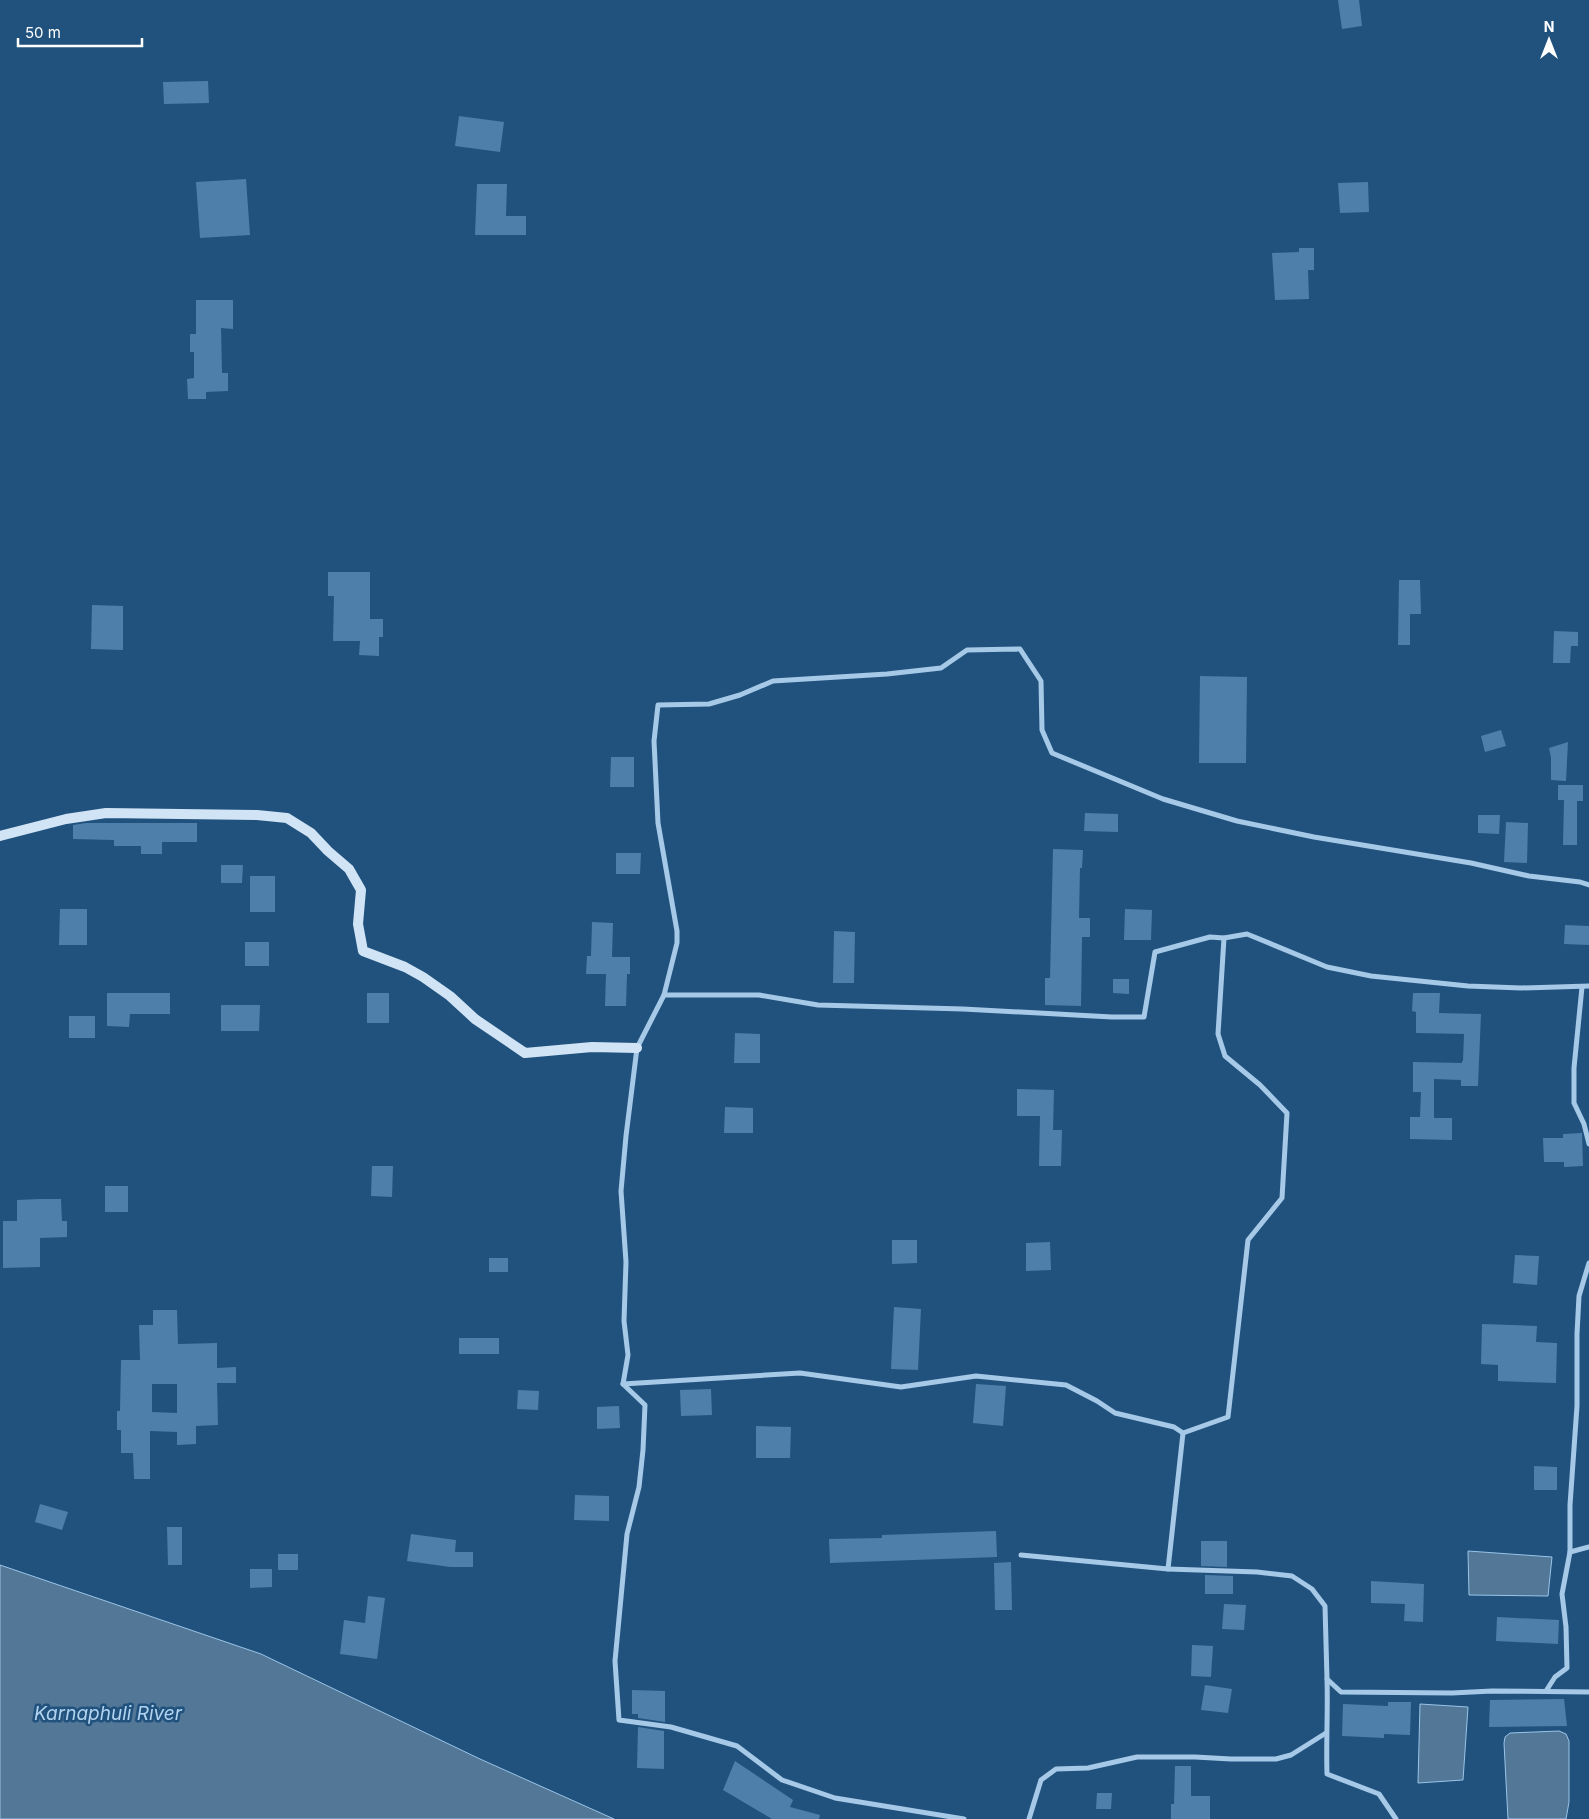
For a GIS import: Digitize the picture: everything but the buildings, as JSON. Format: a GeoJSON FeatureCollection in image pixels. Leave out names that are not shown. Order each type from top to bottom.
{"type":"FeatureCollection","features":[{"type":"Feature","properties":{"kind":"street"},"geometry":{"type":"LineString","coordinates":[[623,1384],[628,1355],[624,1321],[626,1262],[622,1191],[626,1136],[637,1048],[664,995],[677,943],[677,932],[658,823],[654,741],[658,706],[709,704],[740,695],[773,681],[887,674],[941,668],[967,650],[1020,649],[1041,681],[1042,730],[1052,753],[1163,799],[1237,821],[1314,837],[1462,861],[1529,876],[1580,882],[1589,885]]}},
{"type":"Feature","properties":{"kind":"street"},"geometry":{"type":"LineString","coordinates":[[0,836],[66,819],[106,813],[257,815],[287,818],[311,834],[349,869],[361,890],[358,924],[363,951],[405,967],[423,977],[450,996],[475,1019],[525,1054],[592,1047],[637,1048]]}},
{"type":"Feature","properties":{"kind":"street"},"geometry":{"type":"LineString","coordinates":[[664,995],[759,995],[818,1005],[1144,1017],[1155,952],[1210,937],[1224,938],[1247,934],[1327,967],[1372,976],[1468,986],[1589,986]]}},
{"type":"Feature","properties":{"kind":"street"},"geometry":{"type":"LineString","coordinates":[[1183,1433],[1228,1417],[1248,1240],[1282,1198],[1287,1113],[1260,1085],[1225,1056],[1218,1034],[1224,938]]}},
{"type":"Feature","properties":{"kind":"street"},"geometry":{"type":"LineString","coordinates":[[1582,987],[1574,1068],[1574,1103],[1584,1124],[1589,1144]]}},
{"type":"Feature","properties":{"kind":"street"},"geometry":{"type":"LineString","coordinates":[[1546,1691],[1555,1676],[1567,1668],[1566,1627],[1562,1594],[1570,1552],[1578,1296],[1589,1263]]}},
{"type":"Feature","properties":{"kind":"street"},"geometry":{"type":"LineString","coordinates":[[623,1384],[800,1373],[901,1387],[976,1376],[1066,1385],[1097,1401],[1115,1414],[1174,1427],[1183,1433]]}},
{"type":"Feature","properties":{"kind":"street"},"geometry":{"type":"LineString","coordinates":[[623,1384],[645,1405],[639,1487],[627,1534],[615,1661],[619,1720],[671,1727],[737,1746],[782,1780],[835,1798],[964,1819]]}},
{"type":"Feature","properties":{"kind":"street"},"geometry":{"type":"LineString","coordinates":[[1168,1569],[1183,1433]]}},
{"type":"Feature","properties":{"kind":"street"},"geometry":{"type":"LineString","coordinates":[[1570,1552],[1589,1548]]}},
{"type":"Feature","properties":{"kind":"street"},"geometry":{"type":"LineString","coordinates":[[1021,1555],[1168,1569],[1256,1572],[1292,1576],[1312,1589],[1325,1606],[1329,1714],[1326,1733],[1327,1774],[1379,1794],[1396,1819]]}},
{"type":"Feature","properties":{"kind":"street"},"geometry":{"type":"LineString","coordinates":[[1327,1679],[1341,1692],[1452,1694],[1492,1691],[1589,1692]]}},
{"type":"Feature","properties":{"kind":"street"},"geometry":{"type":"LineString","coordinates":[[1030,1819],[1041,1780],[1056,1769],[1088,1768],[1137,1757],[1195,1756],[1232,1759],[1276,1759],[1291,1755],[1326,1733]]}},
{"type":"Feature","properties":{"kind":"water"},"geometry":{"type":"Polygon","coordinates":[[[1468,1551],[1552,1557],[1548,1596],[1469,1595],[1468,1551]]]}},
{"type":"Feature","properties":{"kind":"water","name":"Karnaphuli River"},"geometry":{"type":"Polygon","coordinates":[[[0,1565],[261,1654],[480,1759],[614,1819],[0,1819],[0,1565]]]}},
{"type":"Feature","properties":{"kind":"water"},"geometry":{"type":"Polygon","coordinates":[[[1420,1704],[1468,1707],[1463,1780],[1418,1783],[1420,1704]]]}},
{"type":"Feature","properties":{"kind":"water"},"geometry":{"type":"Polygon","coordinates":[[[1559,1731],[1566,1734],[1569,1741],[1569,1802],[1566,1819],[1508,1819],[1505,1737],[1510,1733],[1559,1731]]]}}]}
